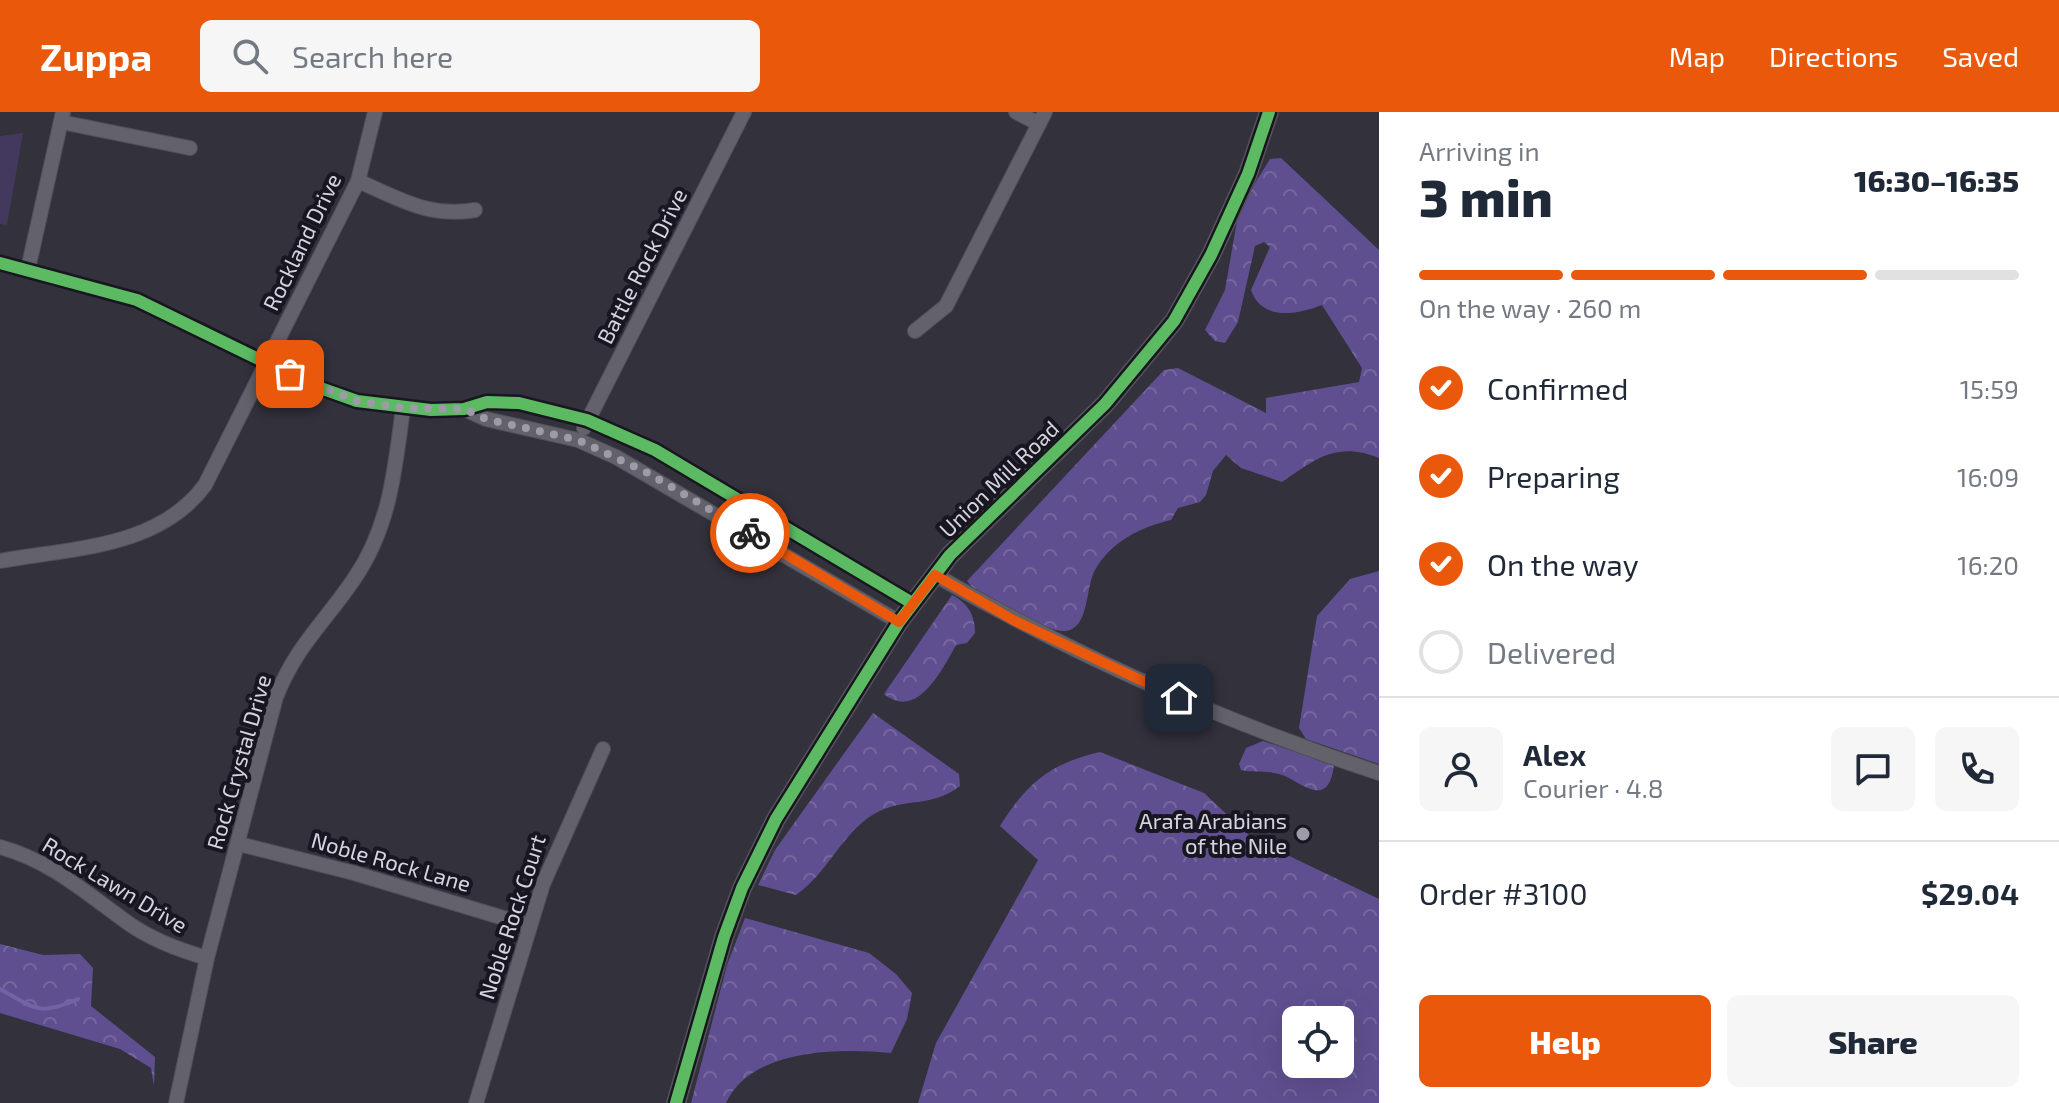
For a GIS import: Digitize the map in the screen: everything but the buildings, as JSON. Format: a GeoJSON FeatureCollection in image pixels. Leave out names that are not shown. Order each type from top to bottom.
{"type":"FeatureCollection","features":[{"type":"Feature","properties":{"kind":"street","name":"Rockland Drive"},"geometry":{"type":"LineString","coordinates":[[0,561],[134,536],[178,516],[205,485],[358,181],[375,112]]}},
{"type":"Feature","properties":{"kind":"street","name":"Battle Rock Drive"},"geometry":{"type":"LineString","coordinates":[[578,440],[744,112]]}},
{"type":"Feature","properties":{"kind":"street"},"geometry":{"type":"LineString","coordinates":[[915,331],[946,306],[1042,118],[1016,112]]}},
{"type":"Feature","properties":{"kind":"street","name":"Union Mill Road"},"geometry":{"type":"LineString","coordinates":[[676,1103],[724,937],[753,864],[776,819],[912,603],[970,533],[1105,404],[1156,346],[1211,255],[1248,174],[1269,112]]}},
{"type":"Feature","properties":{"kind":"street"},"geometry":{"type":"LineString","coordinates":[[28,269],[62,117],[190,148]]}},
{"type":"Feature","properties":{"kind":"street"},"geometry":{"type":"LineString","coordinates":[[358,181],[444,214],[475,210]]}},
{"type":"Feature","properties":{"kind":"street"},"geometry":{"type":"LineString","coordinates":[[0,263],[137,300],[340,396],[403,408],[464,409],[487,402],[519,403],[587,420],[655,450],[912,603]]}},
{"type":"Feature","properties":{"kind":"street","name":"Rock Crystal Drive"},"geometry":{"type":"LineString","coordinates":[[176,1103],[207,958],[284,677],[308,635],[353,581],[378,535],[393,485],[403,408]]}},
{"type":"Feature","properties":{"kind":"street"},"geometry":{"type":"LineString","coordinates":[[464,409],[486,419],[578,440],[646,472],[899,622]]}},
{"type":"Feature","properties":{"kind":"street"},"geometry":{"type":"LineString","coordinates":[[935,575],[1015,621],[1093,660],[1212,713],[1379,773]]}},
{"type":"Feature","properties":{"kind":"street","name":"Noble Rock Court"},"geometry":{"type":"LineString","coordinates":[[476,1103],[557,847],[603,749]]}},
{"type":"Feature","properties":{"kind":"street","name":"Noble Rock Lane"},"geometry":{"type":"LineString","coordinates":[[239,844],[354,873],[530,926]]}},
{"type":"Feature","properties":{"kind":"street","name":"Rock Lawn Drive"},"geometry":{"type":"LineString","coordinates":[[0,847],[59,871],[129,924],[162,944],[207,958]]}},
{"type":"Feature","properties":{"kind":"green space"},"geometry":{"type":"Polygon","coordinates":[[[1281,158],[1379,250],[1379,458],[1364,453],[1338,452],[1316,460],[1282,482],[1241,468],[1226,455],[1213,471],[1206,495],[1200,502],[1178,508],[1171,520],[1127,537],[1102,560],[1092,578],[1082,617],[1071,630],[1062,631],[1041,625],[972,587],[967,581],[1164,370],[1178,368],[1266,413],[1266,398],[1359,382],[1362,368],[1322,305],[1281,313],[1263,307],[1256,300],[1251,290],[1270,247],[1264,242],[1255,246],[1238,322],[1225,343],[1215,341],[1205,330],[1225,290],[1239,209],[1270,159],[1281,158]]]}},
{"type":"Feature","properties":{"kind":"green space"},"geometry":{"type":"Polygon","coordinates":[[[1379,571],[1379,764],[1306,739],[1299,728],[1317,616],[1350,579],[1379,571]]]}},
{"type":"Feature","properties":{"kind":"green space"},"geometry":{"type":"Polygon","coordinates":[[[952,595],[970,610],[975,633],[967,643],[956,645],[936,679],[918,697],[896,701],[884,694],[952,595]]]}},
{"type":"Feature","properties":{"kind":"green space"},"geometry":{"type":"Polygon","coordinates":[[[873,713],[959,774],[960,786],[938,798],[897,805],[874,814],[853,832],[817,876],[796,895],[758,885],[775,850],[873,713]]]}},
{"type":"Feature","properties":{"kind":"green space"},"geometry":{"type":"Polygon","coordinates":[[[1263,741],[1334,765],[1326,787],[1312,789],[1279,774],[1241,770],[1239,764],[1246,748],[1263,741]]]}},
{"type":"Feature","properties":{"kind":"green space"},"geometry":{"type":"Polygon","coordinates":[[[1100,752],[1204,793],[1252,838],[1379,899],[1379,1103],[918,1103],[936,1043],[1038,860],[1000,826],[1030,787],[1053,769],[1100,752]]]}},
{"type":"Feature","properties":{"kind":"green space"},"geometry":{"type":"Polygon","coordinates":[[[745,918],[869,953],[896,974],[912,993],[907,1019],[891,1053],[847,1051],[799,1056],[755,1071],[738,1085],[726,1103],[691,1103],[727,965],[745,918]]]}},
{"type":"Feature","properties":{"kind":"green space"},"geometry":{"type":"Polygon","coordinates":[[[0,944],[43,955],[80,954],[93,968],[91,1006],[155,1057],[154,1086],[151,1068],[120,1049],[0,1013],[0,944]]]}},
{"type":"Feature","properties":{"kind":"shaded area"},"geometry":{"type":"Polygon","coordinates":[[[23,133],[7,225],[0,224],[0,136],[23,133]]]}},
{"type":"Feature","properties":{"kind":"waterway"},"geometry":{"type":"LineString","coordinates":[[0,989],[37,1008],[54,1008],[78,999]]}},
{"type":"Feature","properties":{"kind":"cycle path"},"geometry":{"type":"LineString","coordinates":[[676,1103],[724,937],[742,888],[776,819],[899,622],[950,555],[1105,404],[1174,321],[1211,255],[1248,174],[1269,112]]}},
{"type":"Feature","properties":{"kind":"cycle path"},"geometry":{"type":"LineString","coordinates":[[0,263],[137,300],[312,385],[357,401],[431,410],[464,409],[487,402],[519,403],[587,420],[655,450],[912,603]]}},
{"type":"Feature","properties":{"kind":"way so far"},"geometry":{"type":"LineString","coordinates":[[290,374],[357,401],[403,408],[464,409],[486,419],[578,440],[646,472],[750,533]]}},
{"type":"Feature","properties":{"kind":"place","name":"Arafa Arabians of the Nile"},"geometry":{"type":"Point","coordinates":[1303,834]}},
{"type":"Feature","properties":{"kind":"route"},"geometry":{"type":"LineString","coordinates":[[750,533],[899,622],[935,575],[1015,621],[1179,698]]}}]}
